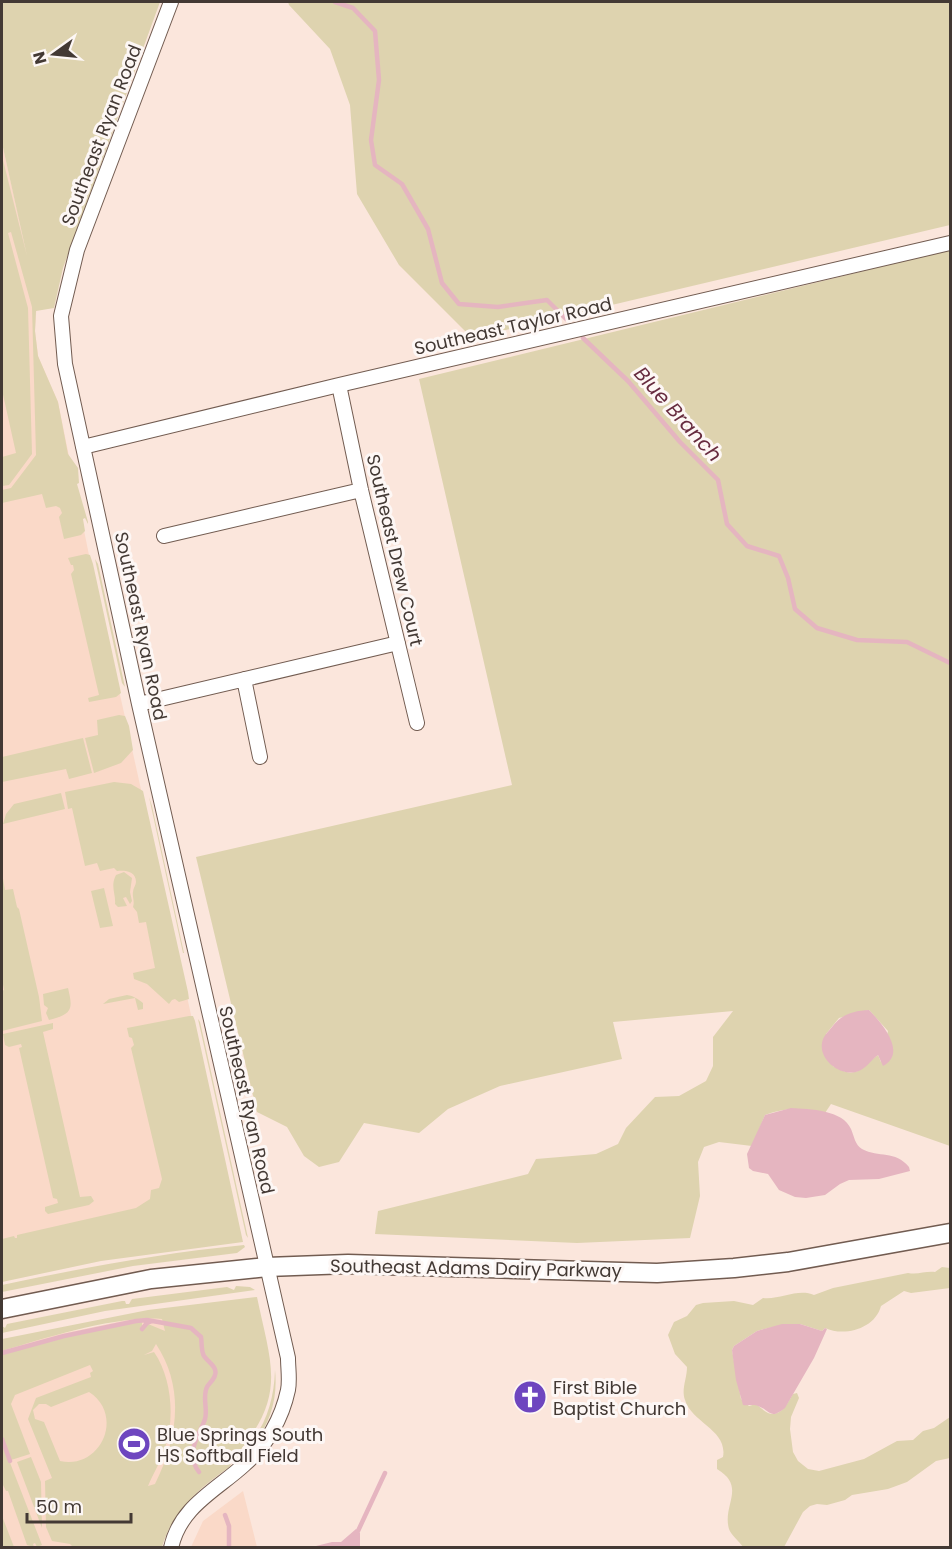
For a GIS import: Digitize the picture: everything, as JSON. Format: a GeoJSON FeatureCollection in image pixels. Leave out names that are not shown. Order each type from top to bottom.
{"type":"FeatureCollection","features":[{"type":"Feature","properties":{"kind":"main road","name":"Southeast Adams Dairy Parkway"},"geometry":{"type":"LineString","coordinates":[[2,1309],[152,1279],[267,1267],[348,1264],[657,1273],[788,1262],[951,1233]]}},
{"type":"Feature","properties":{"kind":"street","name":"Southeast Ryan Road"},"geometry":{"type":"LineString","coordinates":[[171,2],[77,250],[61,316],[62,342],[139,704],[288,1358],[288,1388],[278,1421],[266,1441],[246,1464],[200,1499],[182,1519],[171,1548]]}},
{"type":"Feature","properties":{"kind":"street","name":"Southeast Taylor Road"},"geometry":{"type":"LineString","coordinates":[[83,447],[951,243]]}},
{"type":"Feature","properties":{"kind":"street","name":"Southeast Drew Court"},"geometry":{"type":"LineString","coordinates":[[339,385],[361,490],[417,723]]}},
{"type":"Feature","properties":{"kind":"street"},"geometry":{"type":"LineString","coordinates":[[164,536],[361,490]]}},
{"type":"Feature","properties":{"kind":"street"},"geometry":{"type":"LineString","coordinates":[[139,704],[398,643]]}},
{"type":"Feature","properties":{"kind":"street"},"geometry":{"type":"LineString","coordinates":[[244,679],[260,757]]}},
{"type":"Feature","properties":{"kind":"shaded area"},"geometry":{"type":"Polygon","coordinates":[[[2,2],[160,2],[63,268],[54,308],[36,311],[35,331],[38,356],[58,402],[68,454],[78,468],[79,483],[77,484],[88,522],[88,524],[85,518],[83,519],[85,531],[81,535],[64,539],[59,517],[62,513],[60,508],[56,506],[46,508],[42,494],[2,503],[2,490],[11,488],[36,455],[32,307],[11,232],[8,233],[28,308],[32,454],[9,485],[2,486],[2,457],[16,453],[2,390],[2,156],[27,256],[2,143],[2,2]]]}},
{"type":"Feature","properties":{"kind":"shaded area"},"geometry":{"type":"Polygon","coordinates":[[[288,2],[950,2],[950,225],[472,338],[399,265],[357,194],[350,105],[330,49],[288,2]]]}},
{"type":"Feature","properties":{"kind":"shaded area"},"geometry":{"type":"Polygon","coordinates":[[[2,143],[37,299],[35,331],[38,356],[58,402],[89,555],[239,1231],[2,1270],[2,143]]]}},
{"type":"Feature","properties":{"kind":"shaded area"},"geometry":{"type":"Polygon","coordinates":[[[950,250],[950,1146],[831,1104],[825,1113],[802,1109],[780,1111],[765,1115],[752,1146],[719,1142],[704,1147],[698,1162],[700,1196],[690,1238],[577,1243],[375,1234],[378,1211],[528,1174],[536,1159],[596,1154],[618,1144],[626,1128],[655,1097],[679,1096],[706,1081],[713,1066],[713,1037],[733,1011],[613,1022],[622,1059],[500,1086],[448,1109],[419,1133],[364,1123],[339,1162],[319,1167],[304,1156],[287,1127],[257,1112],[196,857],[512,785],[419,379],[950,250]],[[869,1010],[839,1018],[826,1034],[833,1066],[854,1072],[863,1068],[878,1055],[881,1062],[888,1031],[869,1010]]]}},
{"type":"Feature","properties":{"kind":"shaded area"},"geometry":{"type":"Polygon","coordinates":[[[90,555],[93,564],[121,693],[116,697],[89,702],[88,698],[99,695],[71,574],[74,570],[73,565],[68,558],[90,555]]]}},
{"type":"Feature","properties":{"kind":"shaded area"},"geometry":{"type":"Polygon","coordinates":[[[95,559],[98,564],[125,687],[122,683],[95,559]]]}},
{"type":"Feature","properties":{"kind":"shaded area"},"geometry":{"type":"Polygon","coordinates":[[[119,715],[125,716],[129,726],[133,750],[121,763],[94,773],[85,738],[98,735],[97,720],[119,715]]]}},
{"type":"Feature","properties":{"kind":"shaded area"},"geometry":{"type":"Polygon","coordinates":[[[83,738],[92,773],[69,779],[66,769],[2,782],[2,757],[83,738]]]}},
{"type":"Feature","properties":{"kind":"shaded area"},"geometry":{"type":"Polygon","coordinates":[[[114,782],[131,784],[143,791],[189,999],[179,1002],[175,999],[169,1004],[147,984],[134,979],[133,973],[155,968],[146,922],[139,923],[137,912],[133,907],[136,878],[132,873],[117,871],[114,868],[100,871],[97,863],[85,866],[72,808],[68,809],[65,792],[114,782]]]}},
{"type":"Feature","properties":{"kind":"shaded area"},"geometry":{"type":"Polygon","coordinates":[[[61,793],[65,809],[3,824],[6,814],[14,804],[61,793]]]}},
{"type":"Feature","properties":{"kind":"shaded area"},"geometry":{"type":"Polygon","coordinates":[[[149,797],[152,806],[184,953],[183,953],[149,797]]]}},
{"type":"Feature","properties":{"kind":"shaded area"},"geometry":{"type":"Polygon","coordinates":[[[124,872],[132,878],[130,892],[132,901],[130,904],[126,897],[123,898],[127,906],[118,907],[115,904],[113,883],[116,875],[124,872]]]}},
{"type":"Feature","properties":{"kind":"shaded area"},"geometry":{"type":"Polygon","coordinates":[[[2,873],[5,890],[13,889],[19,909],[39,997],[42,1021],[2,1031],[2,991],[4,990],[2,979],[2,873]]]}},
{"type":"Feature","properties":{"kind":"shaded area"},"geometry":{"type":"Polygon","coordinates":[[[104,888],[113,926],[100,928],[91,891],[104,888]]]}},
{"type":"Feature","properties":{"kind":"shaded area"},"geometry":{"type":"Polygon","coordinates":[[[68,988],[71,1001],[69,1010],[49,1020],[43,994],[68,988]]]}},
{"type":"Feature","properties":{"kind":"shaded area"},"geometry":{"type":"Polygon","coordinates":[[[127,995],[136,998],[143,1003],[143,1009],[138,1010],[135,998],[103,1004],[109,999],[127,995]]]}},
{"type":"Feature","properties":{"kind":"shaded area"},"geometry":{"type":"Polygon","coordinates":[[[869,1010],[890,1038],[893,1053],[890,1060],[883,1066],[878,1055],[859,1071],[850,1073],[837,1069],[827,1061],[824,1055],[823,1038],[844,1016],[869,1010]]]}},
{"type":"Feature","properties":{"kind":"shaded area"},"geometry":{"type":"Polygon","coordinates":[[[193,1016],[195,1021],[243,1242],[101,1261],[2,1282],[2,1239],[14,1236],[17,1238],[17,1235],[136,1208],[150,1199],[151,1190],[159,1188],[162,1179],[131,1048],[134,1045],[127,1028],[193,1016]]]}},
{"type":"Feature","properties":{"kind":"shaded area"},"geometry":{"type":"Polygon","coordinates":[[[198,1019],[200,1022],[248,1238],[246,1235],[198,1019]]]}},
{"type":"Feature","properties":{"kind":"shaded area"},"geometry":{"type":"Polygon","coordinates":[[[53,1023],[53,1029],[43,1032],[80,1197],[91,1196],[94,1201],[89,1205],[48,1214],[45,1207],[58,1203],[57,1199],[53,1198],[19,1048],[22,1047],[21,1044],[9,1047],[5,1045],[3,1034],[53,1023]]]}},
{"type":"Feature","properties":{"kind":"shaded area"},"geometry":{"type":"Polygon","coordinates":[[[791,1108],[834,1114],[847,1123],[856,1143],[862,1149],[898,1158],[909,1167],[910,1171],[879,1179],[849,1180],[825,1195],[806,1198],[795,1197],[779,1190],[768,1174],[749,1168],[747,1154],[765,1115],[791,1108]]]}},
{"type":"Feature","properties":{"kind":"shaded area"},"geometry":{"type":"Polygon","coordinates":[[[244,1245],[245,1247],[237,1253],[133,1266],[2,1292],[2,1285],[62,1273],[152,1257],[244,1245]]]}},
{"type":"Feature","properties":{"kind":"shaded area"},"geometry":{"type":"Polygon","coordinates":[[[942,1267],[950,1268],[950,1288],[911,1293],[904,1291],[881,1306],[878,1314],[872,1320],[858,1329],[841,1332],[825,1328],[822,1331],[800,1324],[768,1328],[757,1331],[734,1346],[732,1350],[741,1399],[749,1406],[756,1404],[768,1413],[777,1413],[784,1408],[793,1394],[797,1393],[799,1398],[791,1417],[790,1429],[793,1452],[798,1461],[808,1469],[819,1471],[864,1459],[897,1441],[913,1440],[923,1431],[934,1428],[950,1417],[950,1458],[936,1461],[907,1482],[888,1489],[852,1495],[845,1500],[827,1505],[810,1506],[803,1512],[784,1547],[743,1547],[729,1529],[728,1512],[732,1490],[731,1483],[726,1476],[717,1469],[717,1460],[723,1457],[720,1440],[695,1415],[685,1400],[687,1367],[675,1354],[668,1335],[674,1322],[687,1316],[696,1305],[703,1303],[734,1301],[753,1305],[763,1298],[795,1293],[814,1295],[833,1288],[908,1273],[935,1272],[942,1267]]]}},
{"type":"Feature","properties":{"kind":"shaded area"},"geometry":{"type":"Polygon","coordinates":[[[236,1286],[250,1287],[255,1290],[105,1311],[2,1333],[2,1326],[5,1328],[7,1324],[122,1301],[129,1304],[132,1299],[227,1287],[234,1290],[236,1286]]]}},
{"type":"Feature","properties":{"kind":"shaded area"},"geometry":{"type":"Polygon","coordinates":[[[257,1297],[270,1361],[269,1396],[264,1413],[238,1453],[239,1456],[255,1437],[266,1416],[270,1405],[275,1370],[276,1384],[272,1410],[261,1433],[245,1454],[234,1463],[232,1460],[228,1468],[206,1484],[179,1512],[166,1534],[162,1547],[73,1547],[70,1544],[52,1541],[46,1527],[45,1481],[52,1478],[28,1419],[36,1398],[91,1377],[90,1373],[93,1371],[90,1365],[15,1395],[11,1404],[30,1454],[11,1460],[2,1436],[2,1354],[71,1335],[124,1324],[142,1322],[142,1330],[148,1324],[165,1331],[162,1319],[144,1319],[103,1324],[2,1351],[2,1339],[148,1310],[257,1297]],[[156,1344],[152,1351],[144,1355],[154,1352],[160,1362],[168,1386],[171,1412],[168,1437],[148,1486],[155,1484],[163,1467],[173,1431],[175,1413],[171,1378],[156,1344]],[[89,1392],[51,1407],[39,1404],[33,1410],[35,1419],[44,1422],[60,1461],[74,1462],[87,1457],[97,1449],[103,1438],[106,1426],[105,1414],[100,1402],[89,1392]]]}},
{"type":"Feature","properties":{"kind":"shaded area"},"geometry":{"type":"Polygon","coordinates":[[[203,1304],[192,1488],[156,1547],[2,1547],[2,1346],[203,1304]]]}},
{"type":"Feature","properties":{"kind":"shaded area"},"geometry":{"type":"Polygon","coordinates":[[[782,1324],[800,1324],[822,1331],[827,1329],[814,1358],[785,1408],[773,1414],[756,1405],[743,1405],[736,1380],[732,1350],[734,1346],[757,1331],[782,1324]]]}},
{"type":"Feature","properties":{"kind":"shaded area"},"geometry":{"type":"Polygon","coordinates":[[[2,1442],[42,1545],[37,1547],[35,1543],[34,1547],[27,1545],[8,1491],[2,1483],[2,1442]]]}},
{"type":"Feature","properties":{"kind":"shaded area"},"geometry":{"type":"Polygon","coordinates":[[[31,1457],[41,1482],[42,1528],[17,1462],[31,1457]]]}},
{"type":"Feature","properties":{"kind":"shaded area"},"geometry":{"type":"Polygon","coordinates":[[[243,1491],[257,1547],[191,1547],[203,1521],[243,1491]]]}},
{"type":"Feature","properties":{"kind":"shaded area"},"geometry":{"type":"Polygon","coordinates":[[[2,1516],[14,1547],[2,1547],[2,1516]]]}},
{"type":"Feature","properties":{"kind":"shaded area"},"geometry":{"type":"Polygon","coordinates":[[[356,1529],[360,1533],[360,1547],[312,1547],[341,1542],[356,1529]]]}},
{"type":"Feature","properties":{"kind":"waterway","name":"Blue Branch"},"geometry":{"type":"LineString","coordinates":[[335,2],[353,8],[375,31],[379,80],[371,140],[375,165],[402,184],[428,229],[442,283],[459,304],[498,307],[547,300],[566,319]]}},
{"type":"Feature","properties":{"kind":"waterway","name":"Blue Branch"},"geometry":{"type":"LineString","coordinates":[[583,338],[628,381],[680,442],[718,480],[727,524],[747,546],[779,556],[788,578],[795,609],[817,628],[857,640],[907,642],[950,663]]}},
{"type":"Feature","properties":{"kind":"waterway"},"geometry":{"type":"LineString","coordinates":[[2,1353],[64,1336],[136,1321],[147,1320],[191,1328],[201,1337],[203,1354],[216,1372],[206,1391],[205,1419],[194,1445],[193,1458],[199,1472]]}},
{"type":"Feature","properties":{"kind":"waterway"},"geometry":{"type":"LineString","coordinates":[[142,1329],[152,1321]]}},
{"type":"Feature","properties":{"kind":"waterway"},"geometry":{"type":"LineString","coordinates":[[2,1439],[10,1461]]}},
{"type":"Feature","properties":{"kind":"waterway"},"geometry":{"type":"LineString","coordinates":[[358,1531],[385,1473]]}},
{"type":"Feature","properties":{"kind":"waterway"},"geometry":{"type":"LineString","coordinates":[[225,1515],[229,1526],[229,1548]]}},
{"type":"Feature","properties":{"kind":"place","name":"First Bible Baptist Church"},"geometry":{"type":"Point","coordinates":[530,1397]}},
{"type":"Feature","properties":{"kind":"place","name":"Blue Springs South HS Softball Field"},"geometry":{"type":"Point","coordinates":[134,1444]}}]}
